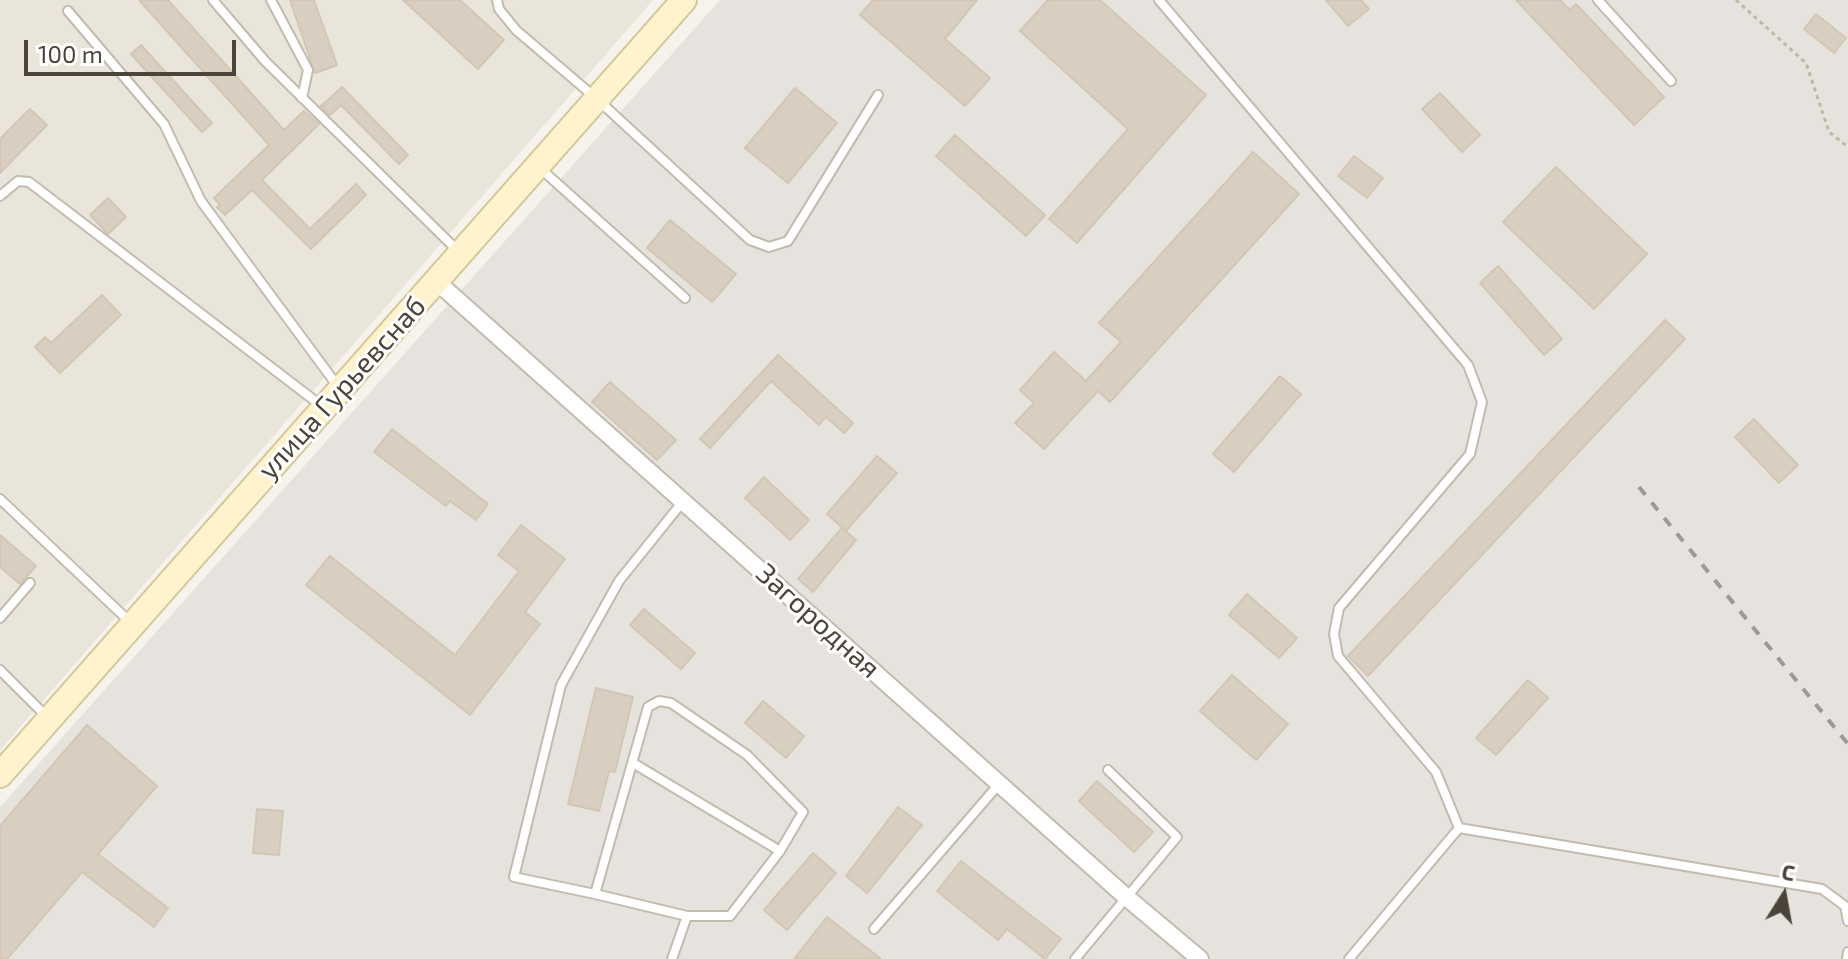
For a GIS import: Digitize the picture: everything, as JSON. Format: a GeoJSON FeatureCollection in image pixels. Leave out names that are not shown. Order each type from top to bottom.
{"type":"FeatureCollection","features":[{"type":"Feature","properties":{"kind":"street","name":"улица Гурьевснаб"},"geometry":{"type":"LineString","coordinates":[[0,775],[684,0]]}},
{"type":"Feature","properties":{"kind":"street","name":"Загородная"},"geometry":{"type":"LineString","coordinates":[[436,281],[1125,896],[1200,959]]}},
{"type":"Feature","properties":{"kind":"lane"},"geometry":{"type":"LineString","coordinates":[[213,0],[302,98],[460,253]]}},
{"type":"Feature","properties":{"kind":"lane"},"geometry":{"type":"LineString","coordinates":[[271,0],[308,70],[302,98]]}},
{"type":"Feature","properties":{"kind":"lane"},"geometry":{"type":"LineString","coordinates":[[497,0],[499,9],[516,30],[597,99],[750,240],[769,247],[788,241],[878,95]]}},
{"type":"Feature","properties":{"kind":"lane"},"geometry":{"type":"LineString","coordinates":[[1159,0],[1468,365],[1482,402],[1470,454],[1339,608],[1334,634],[1338,656],[1436,772],[1459,828]]}},
{"type":"Feature","properties":{"kind":"lane"},"geometry":{"type":"LineString","coordinates":[[1598,0],[1671,81]]}},
{"type":"Feature","properties":{"kind":"lane"},"geometry":{"type":"LineString","coordinates":[[68,11],[164,124],[201,201],[340,388]]}},
{"type":"Feature","properties":{"kind":"lane"},"geometry":{"type":"LineString","coordinates":[[538,165],[685,298]]}},
{"type":"Feature","properties":{"kind":"lane"},"geometry":{"type":"LineString","coordinates":[[0,196],[18,181],[29,182],[324,407]]}},
{"type":"Feature","properties":{"kind":"lane"},"geometry":{"type":"LineString","coordinates":[[0,499],[133,625]]}},
{"type":"Feature","properties":{"kind":"lane"},"geometry":{"type":"LineString","coordinates":[[595,894],[648,707],[659,701],[671,703],[747,755],[803,812],[780,851],[730,916],[687,916],[514,877],[561,685],[619,581],[684,500]]}},
{"type":"Feature","properties":{"kind":"lane"},"geometry":{"type":"LineString","coordinates":[[0,618],[30,583]]}},
{"type":"Feature","properties":{"kind":"lane"},"geometry":{"type":"LineString","coordinates":[[0,670],[50,720]]}},
{"type":"Feature","properties":{"kind":"lane"},"geometry":{"type":"LineString","coordinates":[[633,763],[780,851]]}},
{"type":"Feature","properties":{"kind":"lane"},"geometry":{"type":"LineString","coordinates":[[1075,959],[1177,837],[1108,770]]}},
{"type":"Feature","properties":{"kind":"lane"},"geometry":{"type":"LineString","coordinates":[[874,929],[999,784]]}},
{"type":"Feature","properties":{"kind":"lane"},"geometry":{"type":"LineString","coordinates":[[1459,828],[1822,889],[1845,906],[1848,921]]}},
{"type":"Feature","properties":{"kind":"lane"},"geometry":{"type":"LineString","coordinates":[[1349,959],[1459,828]]}},
{"type":"Feature","properties":{"kind":"lane"},"geometry":{"type":"LineString","coordinates":[[672,959],[687,916]]}},
{"type":"Feature","properties":{"kind":"lane"},"geometry":{"type":"LineString","coordinates":[[1847,959],[1848,952]]}},
{"type":"Feature","properties":{"kind":"path"},"geometry":{"type":"LineString","coordinates":[[1736,0],[1806,63],[1829,132],[1848,147]]}},
{"type":"Feature","properties":{"kind":"shaded area"},"geometry":{"type":"Polygon","coordinates":[[[0,0],[653,0],[0,750],[0,0]]]}},
{"type":"Feature","properties":{"kind":"shaded area"},"geometry":{"type":"Polygon","coordinates":[[[720,0],[1848,0],[1848,959],[0,959],[0,807],[720,0]]]}},
{"type":"Feature","properties":{"kind":"building"},"geometry":{"type":"Polygon","coordinates":[[[139,0],[168,0],[284,130],[304,111],[319,124],[262,180],[310,229],[356,184],[366,195],[311,249],[252,190],[225,215],[217,207],[220,205],[214,198],[269,145],[139,0]]]}},
{"type":"Feature","properties":{"kind":"building"},"geometry":{"type":"Polygon","coordinates":[[[290,0],[314,0],[337,65],[315,73],[290,0]]]}},
{"type":"Feature","properties":{"kind":"building"},"geometry":{"type":"Polygon","coordinates":[[[403,0],[460,0],[504,40],[478,69],[403,0]]]}},
{"type":"Feature","properties":{"kind":"building"},"geometry":{"type":"Polygon","coordinates":[[[873,0],[977,0],[945,39],[990,78],[965,106],[860,15],[873,0]]]}},
{"type":"Feature","properties":{"kind":"building"},"geometry":{"type":"Polygon","coordinates":[[[1048,0],[1100,0],[1206,95],[1077,243],[1049,219],[1128,129],[1020,31],[1048,0]]]}},
{"type":"Feature","properties":{"kind":"building"},"geometry":{"type":"Polygon","coordinates":[[[1326,0],[1361,0],[1369,9],[1348,26],[1326,0]]]}},
{"type":"Feature","properties":{"kind":"building"},"geometry":{"type":"Polygon","coordinates":[[[1516,0],[1560,0],[1570,10],[1576,4],[1664,97],[1634,125],[1516,0]]]}},
{"type":"Feature","properties":{"kind":"building"},"geometry":{"type":"Polygon","coordinates":[[[1816,14],[1846,38],[1834,53],[1804,29],[1816,14]]]}},
{"type":"Feature","properties":{"kind":"building"},"geometry":{"type":"Polygon","coordinates":[[[141,45],[212,123],[202,132],[131,54],[141,45]]]}},
{"type":"Feature","properties":{"kind":"building"},"geometry":{"type":"Polygon","coordinates":[[[342,87],[408,155],[399,164],[341,105],[330,115],[321,106],[342,87]]]}},
{"type":"Feature","properties":{"kind":"building"},"geometry":{"type":"Polygon","coordinates":[[[795,88],[837,123],[788,183],[745,148],[795,88]]]}},
{"type":"Feature","properties":{"kind":"building"},"geometry":{"type":"Polygon","coordinates":[[[1440,93],[1480,135],[1462,152],[1422,109],[1440,93]]]}},
{"type":"Feature","properties":{"kind":"building"},"geometry":{"type":"Polygon","coordinates":[[[30,109],[47,125],[0,173],[0,139],[30,109]]]}},
{"type":"Feature","properties":{"kind":"building"},"geometry":{"type":"Polygon","coordinates":[[[955,135],[1045,215],[1026,236],[936,156],[955,135]]]}},
{"type":"Feature","properties":{"kind":"building"},"geometry":{"type":"Polygon","coordinates":[[[1253,152],[1299,194],[1110,402],[1098,391],[1044,449],[1015,423],[1034,403],[1020,390],[1054,352],[1086,381],[1121,342],[1099,323],[1253,152]]]}},
{"type":"Feature","properties":{"kind":"building"},"geometry":{"type":"Polygon","coordinates":[[[1354,156],[1383,178],[1367,198],[1338,176],[1354,156]]]}},
{"type":"Feature","properties":{"kind":"building"},"geometry":{"type":"Polygon","coordinates":[[[1556,167],[1647,254],[1594,309],[1503,222],[1556,167]]]}},
{"type":"Feature","properties":{"kind":"building"},"geometry":{"type":"Polygon","coordinates":[[[108,198],[126,217],[108,234],[90,215],[108,198]]]}},
{"type":"Feature","properties":{"kind":"building"},"geometry":{"type":"Polygon","coordinates":[[[670,220],[736,274],[712,302],[647,248],[670,220]]]}},
{"type":"Feature","properties":{"kind":"building"},"geometry":{"type":"Polygon","coordinates":[[[1498,266],[1562,339],[1544,355],[1480,283],[1498,266]]]}},
{"type":"Feature","properties":{"kind":"building"},"geometry":{"type":"Polygon","coordinates":[[[102,295],[121,315],[60,373],[35,347],[45,337],[51,343],[102,295]]]}},
{"type":"Feature","properties":{"kind":"building"},"geometry":{"type":"Polygon","coordinates":[[[1665,320],[1685,339],[1368,676],[1348,656],[1665,320]]]}},
{"type":"Feature","properties":{"kind":"building"},"geometry":{"type":"Polygon","coordinates":[[[778,355],[853,423],[844,433],[826,417],[819,425],[771,381],[710,448],[700,439],[778,355]]]}},
{"type":"Feature","properties":{"kind":"building"},"geometry":{"type":"Polygon","coordinates":[[[1280,376],[1301,394],[1234,472],[1213,454],[1280,376]]]}},
{"type":"Feature","properties":{"kind":"building"},"geometry":{"type":"Polygon","coordinates":[[[610,382],[676,440],[657,460],[592,402],[610,382]]]}},
{"type":"Feature","properties":{"kind":"building"},"geometry":{"type":"Polygon","coordinates":[[[1754,419],[1798,465],[1779,483],[1735,437],[1754,419]]]}},
{"type":"Feature","properties":{"kind":"building"},"geometry":{"type":"Polygon","coordinates":[[[392,429],[488,504],[476,520],[450,501],[446,506],[374,452],[392,429]]]}},
{"type":"Feature","properties":{"kind":"building"},"geometry":{"type":"Polygon","coordinates":[[[877,456],[897,473],[846,531],[827,514],[877,456]]]}},
{"type":"Feature","properties":{"kind":"building"},"geometry":{"type":"Polygon","coordinates":[[[764,477],[809,520],[790,540],[745,498],[764,477]]]}},
{"type":"Feature","properties":{"kind":"building"},"geometry":{"type":"Polygon","coordinates":[[[521,525],[565,559],[525,612],[540,624],[470,715],[306,585],[330,556],[455,655],[519,571],[498,555],[521,525]]]}},
{"type":"Feature","properties":{"kind":"building"},"geometry":{"type":"Polygon","coordinates":[[[842,528],[856,540],[813,592],[798,579],[842,528]]]}},
{"type":"Feature","properties":{"kind":"building"},"geometry":{"type":"Polygon","coordinates":[[[0,535],[36,566],[20,584],[0,567],[0,535]]]}},
{"type":"Feature","properties":{"kind":"building"},"geometry":{"type":"Polygon","coordinates":[[[1247,594],[1297,638],[1279,658],[1229,615],[1247,594]]]}},
{"type":"Feature","properties":{"kind":"building"},"geometry":{"type":"Polygon","coordinates":[[[644,609],[695,653],[681,669],[630,625],[644,609]]]}},
{"type":"Feature","properties":{"kind":"building"},"geometry":{"type":"Polygon","coordinates":[[[1232,675],[1288,724],[1256,760],[1200,711],[1232,675]]]}},
{"type":"Feature","properties":{"kind":"building"},"geometry":{"type":"Polygon","coordinates":[[[1528,680],[1548,698],[1496,755],[1476,738],[1528,680]]]}},
{"type":"Feature","properties":{"kind":"building"},"geometry":{"type":"Polygon","coordinates":[[[596,688],[633,697],[615,772],[609,771],[599,811],[568,804],[596,688]]]}},
{"type":"Feature","properties":{"kind":"building"},"geometry":{"type":"Polygon","coordinates":[[[763,701],[804,736],[786,758],[745,723],[763,701]]]}},
{"type":"Feature","properties":{"kind":"building"},"geometry":{"type":"Polygon","coordinates":[[[87,725],[157,786],[98,854],[168,908],[154,927],[82,872],[7,959],[0,959],[0,826],[87,725]]]}},
{"type":"Feature","properties":{"kind":"building"},"geometry":{"type":"Polygon","coordinates":[[[1097,781],[1153,832],[1134,852],[1079,801],[1097,781]]]}},
{"type":"Feature","properties":{"kind":"building"},"geometry":{"type":"Polygon","coordinates":[[[898,807],[922,825],[867,893],[846,876],[898,807]]]}},
{"type":"Feature","properties":{"kind":"building"},"geometry":{"type":"Polygon","coordinates":[[[257,809],[283,811],[279,855],[253,853],[257,809]]]}},
{"type":"Feature","properties":{"kind":"building"},"geometry":{"type":"Polygon","coordinates":[[[813,853],[836,873],[787,930],[764,910],[813,853]]]}},
{"type":"Feature","properties":{"kind":"building"},"geometry":{"type":"Polygon","coordinates":[[[961,861],[1061,939],[1045,959],[1007,929],[998,940],[937,891],[961,861]]]}},
{"type":"Feature","properties":{"kind":"building"},"geometry":{"type":"Polygon","coordinates":[[[827,917],[881,959],[794,959],[827,917]]]}},
{"type":"Feature","properties":{"kind":"railway"},"geometry":{"type":"LineString","coordinates":[[1639,487],[1848,744]]}}]}
